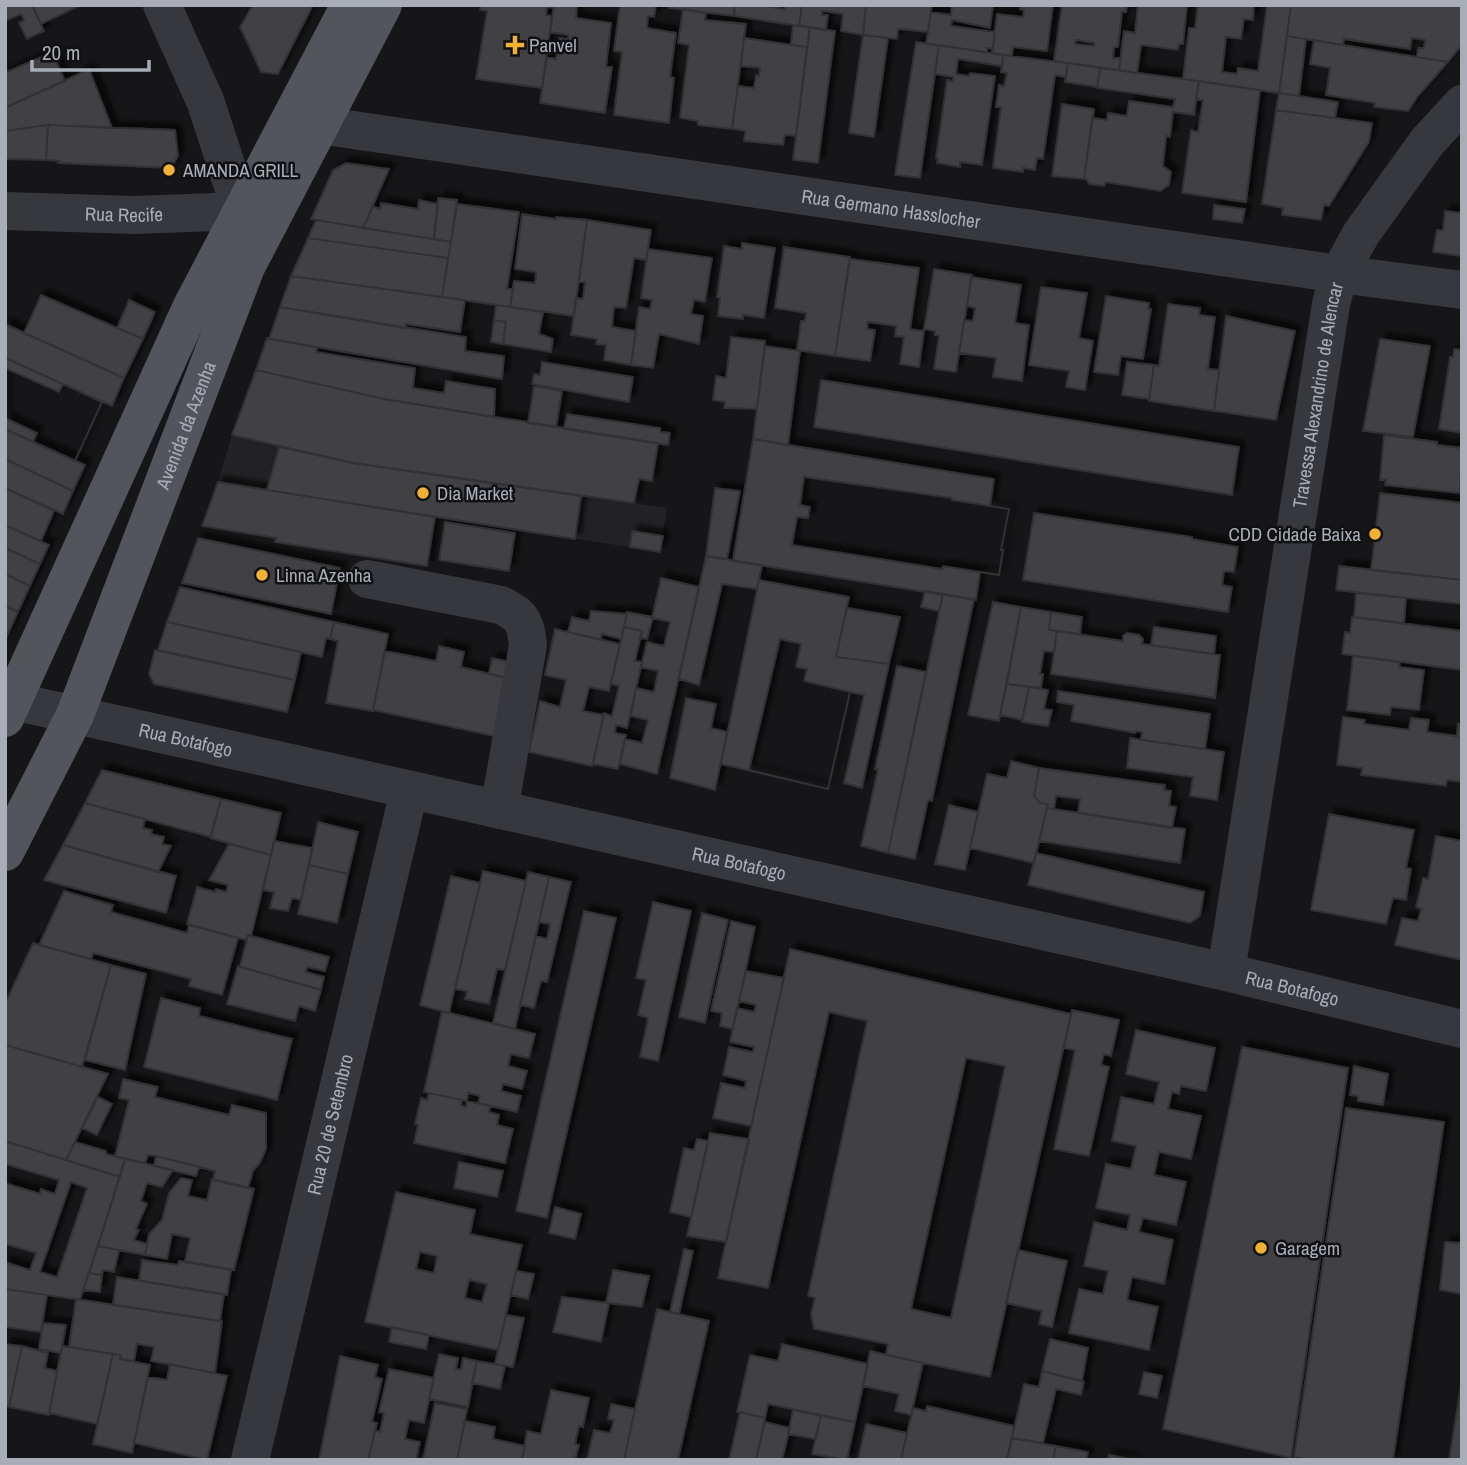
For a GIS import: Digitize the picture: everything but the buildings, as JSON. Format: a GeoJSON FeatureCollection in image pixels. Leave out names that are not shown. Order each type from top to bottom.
{"type":"FeatureCollection","features":[{"type":"Feature","properties":{"kind":"main road","name":"Avenida da Azenha"},"geometry":{"type":"LineString","coordinates":[[9,710],[191,308],[350,5]]}},
{"type":"Feature","properties":{"kind":"main road","name":"Avenida da Azenha"},"geometry":{"type":"LineString","coordinates":[[5,852],[75,715],[246,267],[383,5]]}},
{"type":"Feature","properties":{"kind":"street"},"geometry":{"type":"LineString","coordinates":[[162,5],[206,103],[241,211],[246,235],[246,267]]}},
{"type":"Feature","properties":{"kind":"street","name":"Travessa Alexandrino de Alencar"},"geometry":{"type":"LineString","coordinates":[[1226,972],[1331,304],[1339,274],[1361,234],[1427,142],[1462,104]]}},
{"type":"Feature","properties":{"kind":"street","name":"Rua Germano Hasslocher"},"geometry":{"type":"LineString","coordinates":[[319,125],[1462,290]]}},
{"type":"Feature","properties":{"kind":"street","name":"Rua Recife"},"geometry":{"type":"LineString","coordinates":[[5,211],[135,215],[241,211]]}},
{"type":"Feature","properties":{"kind":"street"},"geometry":{"type":"LineString","coordinates":[[367,579],[501,605],[518,614],[526,626],[528,645],[499,810]]}},
{"type":"Feature","properties":{"kind":"street","name":"Rua Botafogo"},"geometry":{"type":"LineString","coordinates":[[9,710],[75,715],[1226,972],[1462,1029]]}},
{"type":"Feature","properties":{"kind":"street","name":"Rua 20 de Setembro"},"geometry":{"type":"LineString","coordinates":[[250,1460],[409,791]]}},
{"type":"Feature","properties":{"kind":"shaded area","name":"Dia Market"},"geometry":{"type":"Polygon","coordinates":[[[232,435],[353,463],[667,508],[660,552],[218,482],[232,435]]]}},
{"type":"Feature","properties":{"kind":"place","name":"Panvel"},"geometry":{"type":"Point","coordinates":[515,45]}},
{"type":"Feature","properties":{"kind":"place","name":"AMANDA GRILL"},"geometry":{"type":"Point","coordinates":[169,170]}},
{"type":"Feature","properties":{"kind":"place","name":"Dia Market"},"geometry":{"type":"Point","coordinates":[423,493]}},
{"type":"Feature","properties":{"kind":"place","name":"CDD Cidade Baixa"},"geometry":{"type":"Point","coordinates":[1375,534]}},
{"type":"Feature","properties":{"kind":"place","name":"Linna Azenha"},"geometry":{"type":"Point","coordinates":[262,575]}},
{"type":"Feature","properties":{"kind":"place","name":"Garagem"},"geometry":{"type":"Point","coordinates":[1261,1248]}}]}
